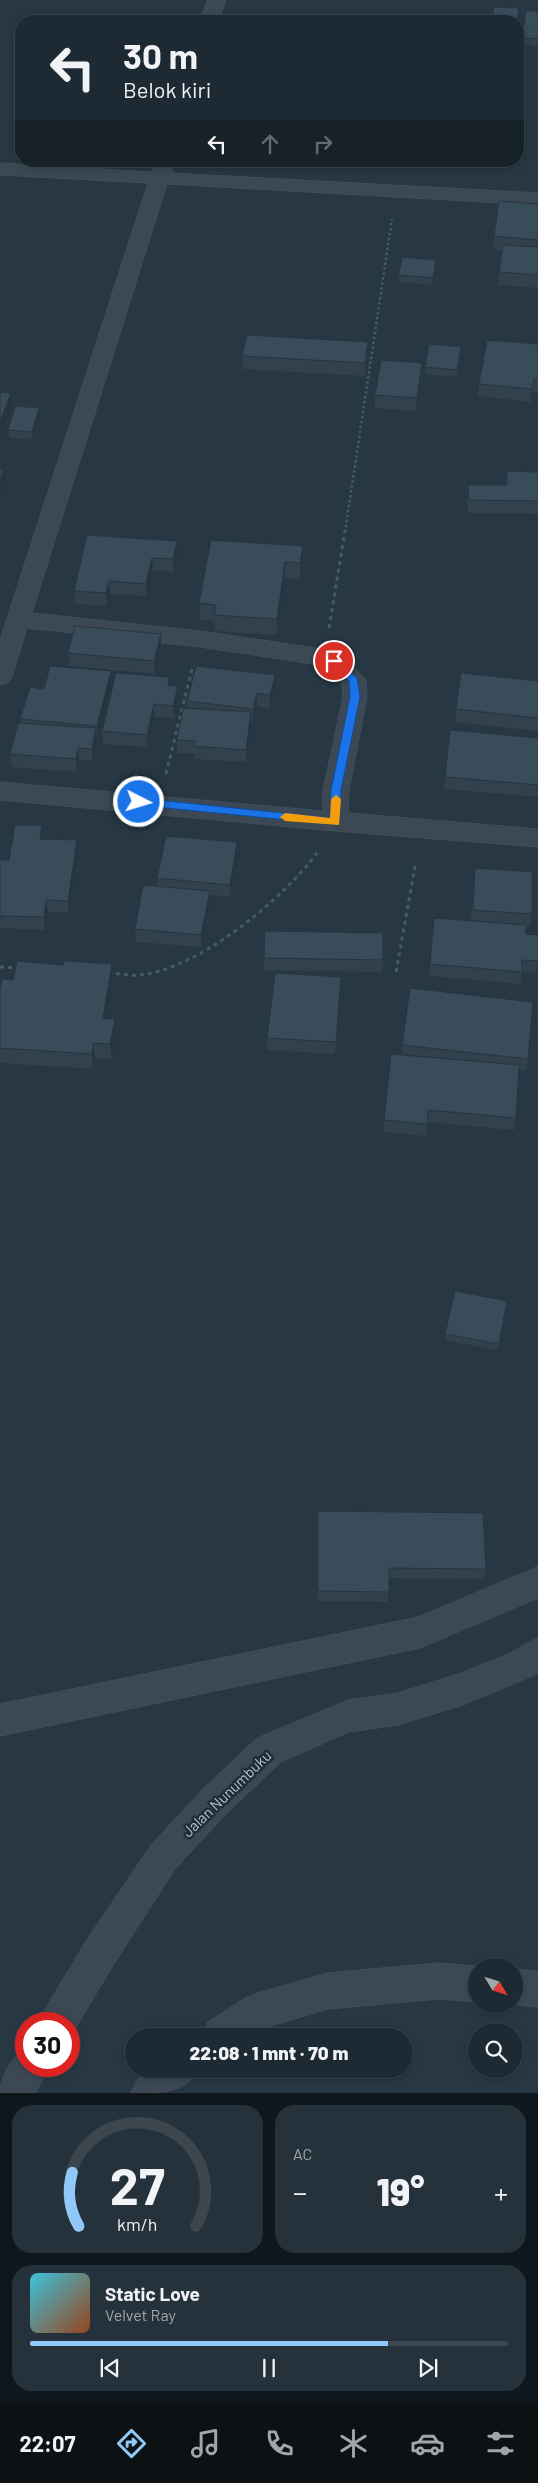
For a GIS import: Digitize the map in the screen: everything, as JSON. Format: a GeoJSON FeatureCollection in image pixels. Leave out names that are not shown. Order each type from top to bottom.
{"type":"FeatureCollection","features":[{"type":"Feature","properties":{"kind":"street"},"geometry":{"type":"LineString","coordinates":[[212,15],[217,0]]}},
{"type":"Feature","properties":{"kind":"street"},"geometry":{"type":"LineString","coordinates":[[0,169],[162,170],[396,192],[538,199]]}},
{"type":"Feature","properties":{"kind":"street"},"geometry":{"type":"LineString","coordinates":[[0,677],[162,170]]}},
{"type":"Feature","properties":{"kind":"street"},"geometry":{"type":"LineString","coordinates":[[19,619],[200,639],[323,657],[334,661],[354,680],[355,697],[336,790],[335,822]]}},
{"type":"Feature","properties":{"kind":"street"},"geometry":{"type":"LineString","coordinates":[[0,791],[159,804],[421,831],[538,838]]}},
{"type":"Feature","properties":{"kind":"street"},"geometry":{"type":"LineString","coordinates":[[0,1720],[420,1632],[538,1582]]}},
{"type":"Feature","properties":{"kind":"street","name":"Jalan Nunumbuku"},"geometry":{"type":"LineString","coordinates":[[64,2012],[99,1954],[163,1858],[214,1802],[269,1750],[348,1716],[398,1708],[463,1688],[520,1665],[538,1654]]}},
{"type":"Feature","properties":{"kind":"street"},"geometry":{"type":"LineString","coordinates":[[232,2028],[258,2011],[328,1990],[439,1981],[468,1983]]}},
{"type":"Feature","properties":{"kind":"street"},"geometry":{"type":"LineString","coordinates":[[523,1988],[538,1989]]}},
{"type":"Feature","properties":{"kind":"street"},"geometry":{"type":"LineString","coordinates":[[15,2093],[24,2077]]}},
{"type":"Feature","properties":{"kind":"street"},"geometry":{"type":"LineString","coordinates":[[150,2093],[169,2078]]}},
{"type":"Feature","properties":{"kind":"path"},"geometry":{"type":"LineString","coordinates":[[323,657],[356,462],[396,192]]}},
{"type":"Feature","properties":{"kind":"path"},"geometry":{"type":"LineString","coordinates":[[159,804],[200,639]]}},
{"type":"Feature","properties":{"kind":"path"},"geometry":{"type":"LineString","coordinates":[[101,972],[140,975],[203,952],[284,891],[310,865],[335,822]]}},
{"type":"Feature","properties":{"kind":"path"},"geometry":{"type":"LineString","coordinates":[[396,972],[421,831]]}},
{"type":"Feature","properties":{"kind":"path"},"geometry":{"type":"LineString","coordinates":[[0,967],[24,968]]}},
{"type":"Feature","properties":{"kind":"building"},"geometry":{"type":"Polygon","coordinates":[[[494,7],[519,8],[518,15],[493,15],[494,7]]]}},
{"type":"Feature","properties":{"kind":"building"},"geometry":{"type":"Polygon","coordinates":[[[526,11],[538,11],[538,39],[524,38],[526,11]]]}},
{"type":"Feature","properties":{"kind":"building"},"geometry":{"type":"Polygon","coordinates":[[[499,201],[538,204],[538,240],[494,236],[499,201]]]}},
{"type":"Feature","properties":{"kind":"building"},"geometry":{"type":"Polygon","coordinates":[[[503,245],[538,247],[538,275],[499,272],[503,245]]]}},
{"type":"Feature","properties":{"kind":"building"},"geometry":{"type":"Polygon","coordinates":[[[402,257],[436,260],[433,278],[399,275],[402,257]]]}},
{"type":"Feature","properties":{"kind":"building"},"geometry":{"type":"Polygon","coordinates":[[[247,335],[368,342],[365,363],[242,356],[247,335]]]}},
{"type":"Feature","properties":{"kind":"building"},"geometry":{"type":"Polygon","coordinates":[[[487,340],[538,344],[538,380],[534,379],[532,389],[479,384],[487,340]]]}},
{"type":"Feature","properties":{"kind":"building"},"geometry":{"type":"Polygon","coordinates":[[[429,344],[461,347],[457,370],[425,367],[429,344]]]}},
{"type":"Feature","properties":{"kind":"building"},"geometry":{"type":"Polygon","coordinates":[[[381,360],[422,363],[417,398],[375,395],[381,360]]]}},
{"type":"Feature","properties":{"kind":"building"},"geometry":{"type":"Polygon","coordinates":[[[0,392],[11,393],[0,422],[0,392]]]}},
{"type":"Feature","properties":{"kind":"building"},"geometry":{"type":"Polygon","coordinates":[[[15,406],[39,408],[32,432],[8,430],[15,406]]]}},
{"type":"Feature","properties":{"kind":"building"},"geometry":{"type":"Polygon","coordinates":[[[0,468],[4,469],[0,483],[0,468]]]}},
{"type":"Feature","properties":{"kind":"building"},"geometry":{"type":"Polygon","coordinates":[[[507,471],[538,472],[538,501],[469,500],[468,485],[507,485],[507,471]]]}},
{"type":"Feature","properties":{"kind":"building"},"geometry":{"type":"Polygon","coordinates":[[[87,535],[177,541],[173,559],[152,558],[146,584],[109,581],[106,593],[74,591],[87,535]]]}},
{"type":"Feature","properties":{"kind":"building"},"geometry":{"type":"Polygon","coordinates":[[[211,540],[303,546],[300,563],[285,562],[277,619],[214,615],[216,605],[199,603],[211,540]]]}},
{"type":"Feature","properties":{"kind":"building"},"geometry":{"type":"Polygon","coordinates":[[[75,626],[161,634],[154,661],[68,653],[75,626]]]}},
{"type":"Feature","properties":{"kind":"building"},"geometry":{"type":"Polygon","coordinates":[[[50,666],[111,671],[97,726],[20,719],[30,687],[44,689],[50,666]]]}},
{"type":"Feature","properties":{"kind":"building"},"geometry":{"type":"Polygon","coordinates":[[[196,666],[275,675],[270,695],[257,693],[253,709],[187,701],[196,666]]]}},
{"type":"Feature","properties":{"kind":"building"},"geometry":{"type":"Polygon","coordinates":[[[116,673],[169,677],[168,685],[178,686],[173,706],[154,704],[147,735],[102,731],[116,673]]]}},
{"type":"Feature","properties":{"kind":"building"},"geometry":{"type":"Polygon","coordinates":[[[461,673],[538,681],[538,718],[456,709],[461,673]]]}},
{"type":"Feature","properties":{"kind":"building"},"geometry":{"type":"Polygon","coordinates":[[[183,708],[251,712],[246,750],[194,746],[195,741],[177,740],[183,708]]]}},
{"type":"Feature","properties":{"kind":"building"},"geometry":{"type":"Polygon","coordinates":[[[18,723],[96,728],[92,749],[78,748],[76,759],[10,754],[18,723]]]}},
{"type":"Feature","properties":{"kind":"building"},"geometry":{"type":"Polygon","coordinates":[[[450,730],[538,738],[538,785],[445,777],[450,730]]]}},
{"type":"Feature","properties":{"kind":"building"},"geometry":{"type":"Polygon","coordinates":[[[15,825],[42,825],[40,839],[77,840],[68,901],[46,900],[44,917],[0,916],[0,860],[9,860],[15,825]]]}},
{"type":"Feature","properties":{"kind":"building"},"geometry":{"type":"Polygon","coordinates":[[[166,836],[237,842],[230,885],[157,878],[166,836]]]}},
{"type":"Feature","properties":{"kind":"building"},"geometry":{"type":"Polygon","coordinates":[[[475,868],[532,872],[532,914],[473,910],[475,868]]]}},
{"type":"Feature","properties":{"kind":"building"},"geometry":{"type":"Polygon","coordinates":[[[143,885],[210,891],[201,935],[135,929],[143,885]]]}},
{"type":"Feature","properties":{"kind":"building"},"geometry":{"type":"Polygon","coordinates":[[[434,918],[526,925],[526,934],[538,935],[538,961],[522,960],[522,972],[430,964],[434,918]]]}},
{"type":"Feature","properties":{"kind":"building"},"geometry":{"type":"Polygon","coordinates":[[[265,931],[383,933],[383,960],[264,958],[265,931]]]}},
{"type":"Feature","properties":{"kind":"building"},"geometry":{"type":"Polygon","coordinates":[[[17,961],[63,965],[64,961],[112,964],[103,1018],[115,1019],[110,1044],[93,1043],[92,1054],[0,1048],[0,988],[2,979],[13,980],[17,961]]]}},
{"type":"Feature","properties":{"kind":"building"},"geometry":{"type":"Polygon","coordinates":[[[275,973],[341,977],[336,1042],[267,1038],[275,973]]]}},
{"type":"Feature","properties":{"kind":"building"},"geometry":{"type":"Polygon","coordinates":[[[410,988],[533,1002],[528,1059],[402,1045],[410,988]]]}},
{"type":"Feature","properties":{"kind":"building"},"geometry":{"type":"Polygon","coordinates":[[[391,1054],[519,1065],[516,1118],[428,1110],[427,1124],[384,1120],[391,1054]]]}},
{"type":"Feature","properties":{"kind":"building"},"geometry":{"type":"Polygon","coordinates":[[[455,1291],[507,1301],[499,1344],[445,1334],[455,1291]]]}},
{"type":"Feature","properties":{"kind":"building"},"geometry":{"type":"Polygon","coordinates":[[[318,1511],[483,1513],[486,1569],[389,1568],[389,1592],[318,1591],[318,1511]]]}},
{"type":"Feature","properties":{"kind":"slow traffic"},"geometry":{"type":"LineString","coordinates":[[285,817],[335,822],[336,799]]}},
{"type":"Feature","properties":{"kind":"route"},"geometry":{"type":"LineString","coordinates":[[139,802],[335,822],[336,790],[355,697],[354,680],[334,661]]}}]}
